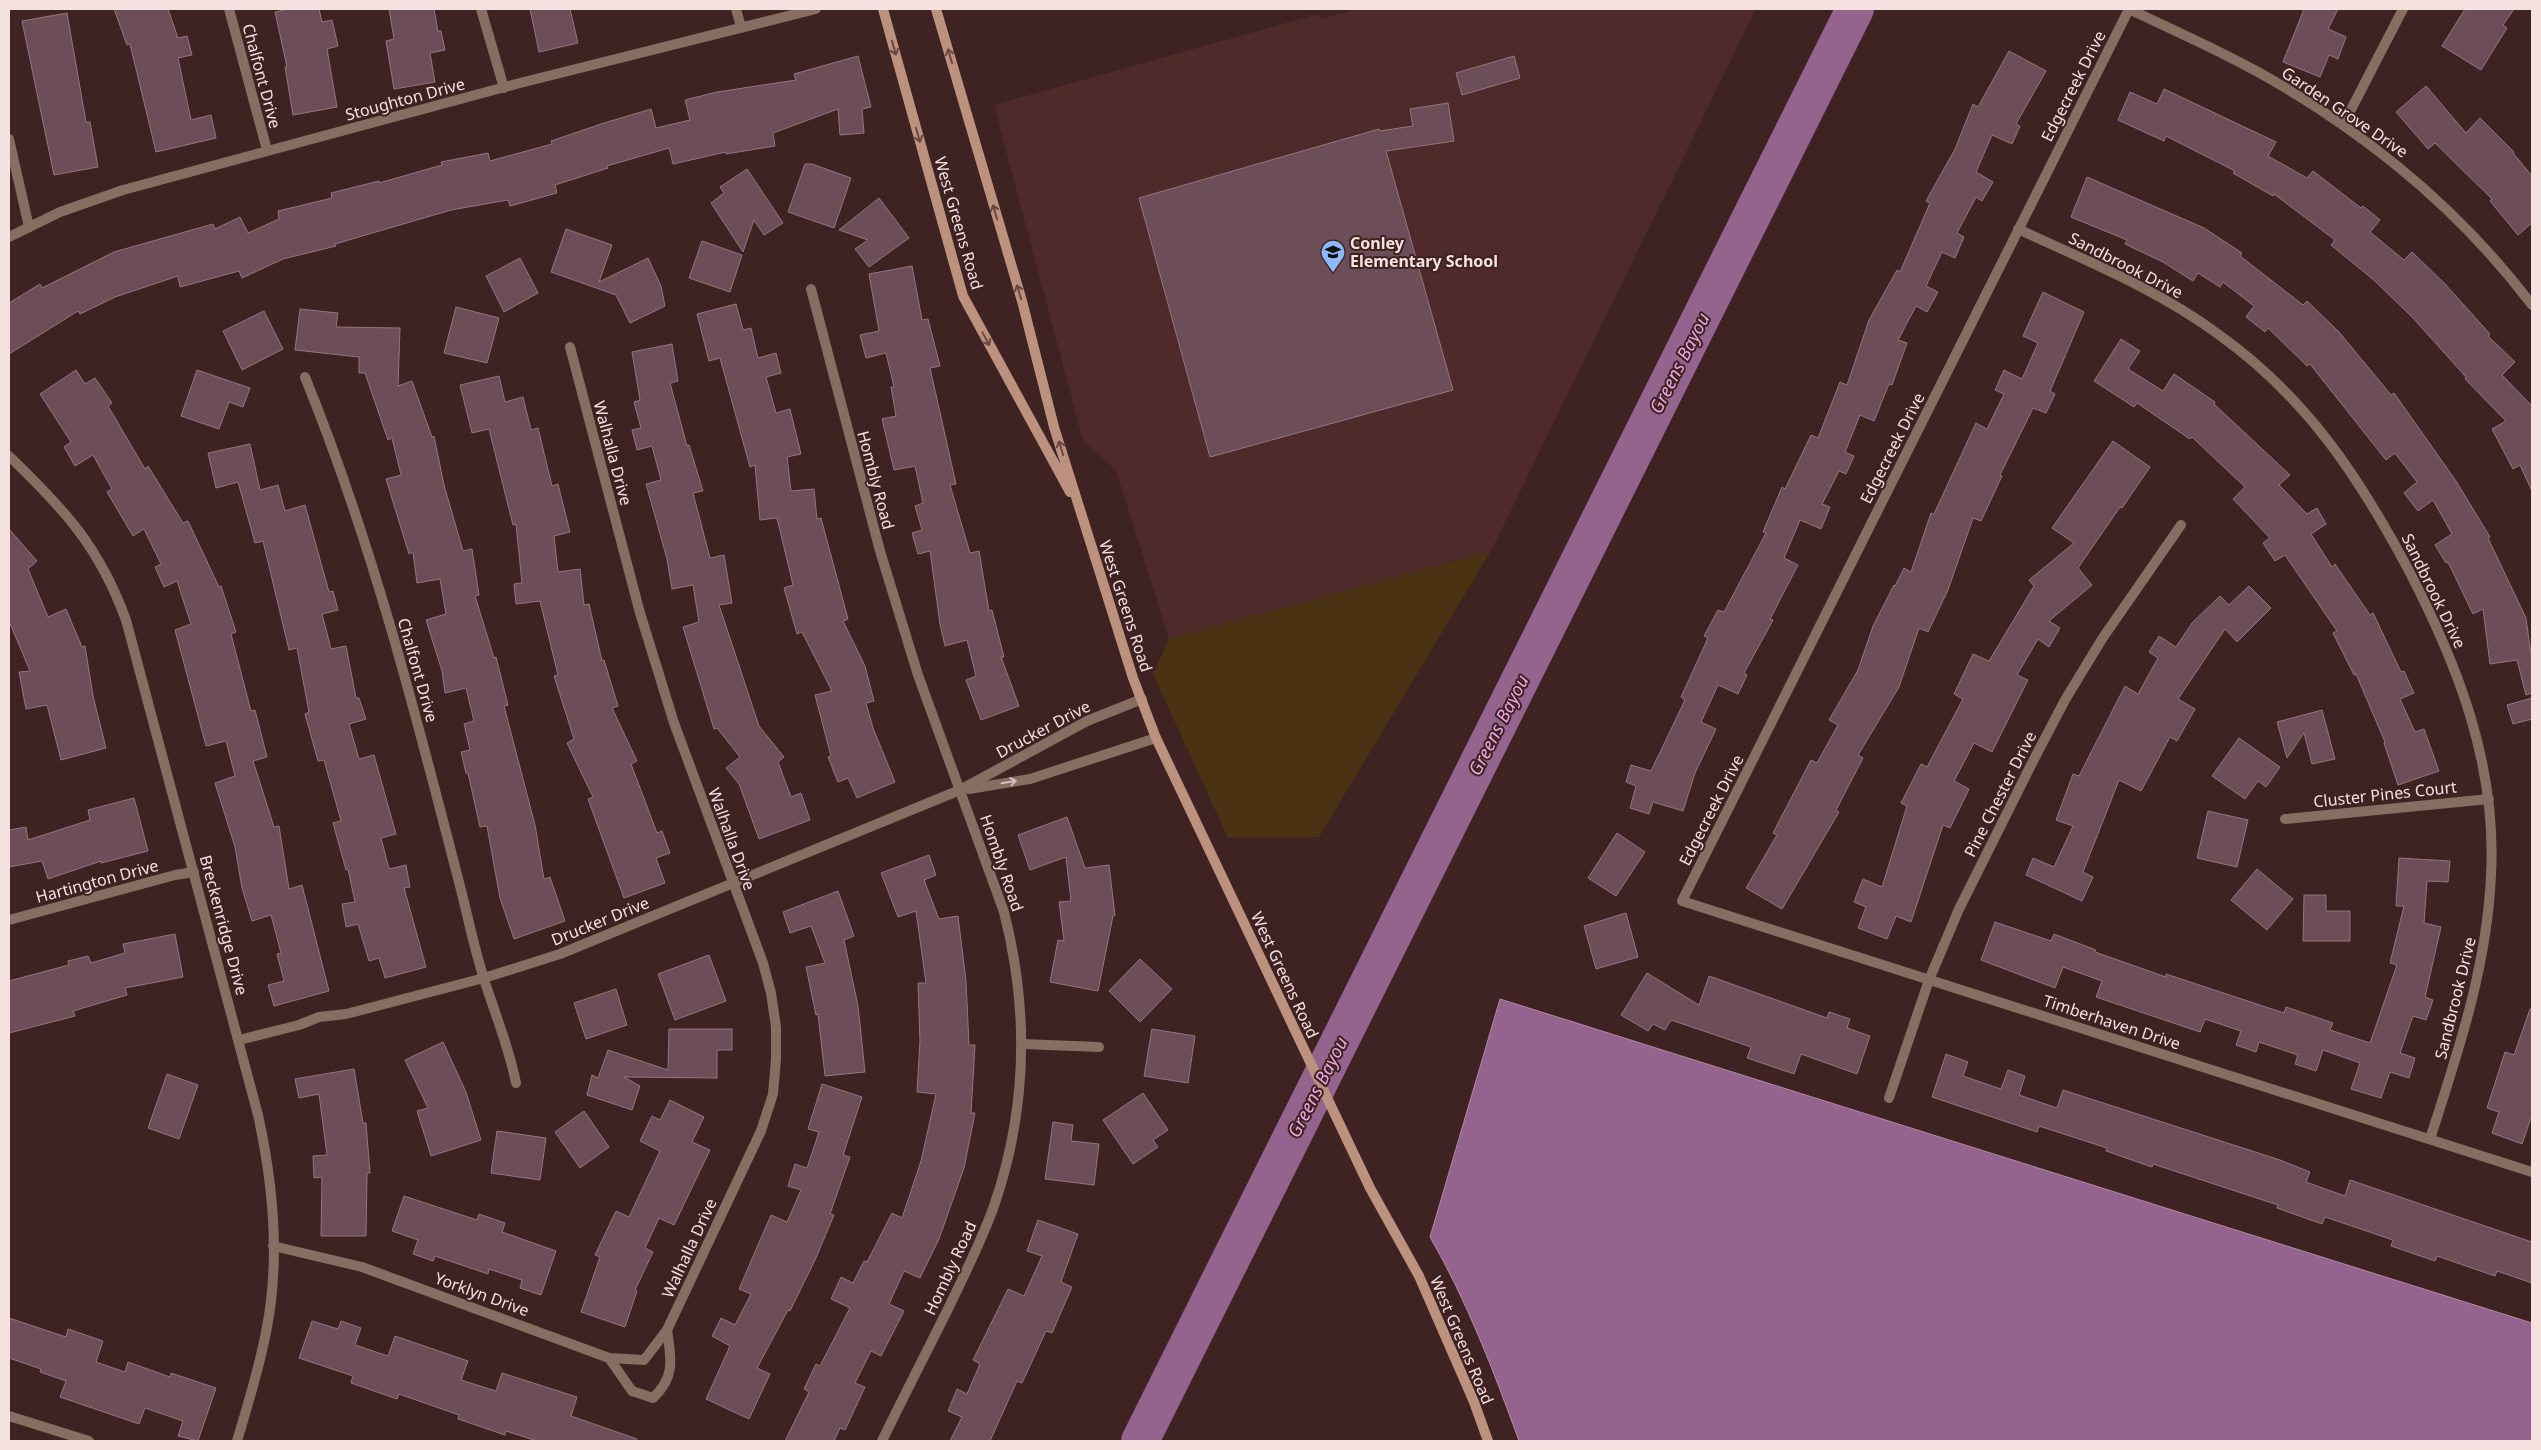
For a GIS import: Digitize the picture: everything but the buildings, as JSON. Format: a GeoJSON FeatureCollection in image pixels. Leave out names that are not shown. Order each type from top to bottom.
{"type":"FeatureCollection","features":[{"type":"Feature","properties":{"kind":"main road","name":"West Greens Road"},"geometry":{"type":"LineString","coordinates":[[883,9],[963,296],[1081,512]]}},
{"type":"Feature","properties":{"kind":"main road","name":"West Greens Road"},"geometry":{"type":"LineString","coordinates":[[936,9],[1022,301],[1054,427],[1156,738],[1370,1188],[1419,1276],[1474,1402],[1488,1441]]}},
{"type":"Feature","properties":{"kind":"street","name":"Chalfont Drive"},"geometry":{"type":"LineString","coordinates":[[229,9],[267,150]]}},
{"type":"Feature","properties":{"kind":"street"},"geometry":{"type":"LineString","coordinates":[[481,9],[504,88]]}},
{"type":"Feature","properties":{"kind":"street"},"geometry":{"type":"LineString","coordinates":[[736,9],[741,27]]}},
{"type":"Feature","properties":{"kind":"street","name":"Stoughton Drive"},"geometry":{"type":"LineString","coordinates":[[9,237],[60,212],[123,190],[504,88],[816,9]]}},
{"type":"Feature","properties":{"kind":"street","name":"Garden Grove Drive"},"geometry":{"type":"LineString","coordinates":[[2129,9],[2244,65],[2343,125],[2396,163],[2465,226],[2502,265],[2532,305]]}},
{"type":"Feature","properties":{"kind":"street","name":"Edgecreek Drive"},"geometry":{"type":"LineString","coordinates":[[1682,900],[2129,9]]}},
{"type":"Feature","properties":{"kind":"street"},"geometry":{"type":"LineString","coordinates":[[2343,125],[2403,9]]}},
{"type":"Feature","properties":{"kind":"street"},"geometry":{"type":"LineString","coordinates":[[9,139],[29,227]]}},
{"type":"Feature","properties":{"kind":"street","name":"Sandbrook Drive"},"geometry":{"type":"LineString","coordinates":[[2018,229],[2135,282],[2176,306],[2219,334],[2261,367],[2301,405],[2354,473],[2384,523],[2424,599],[2448,652],[2469,706],[2482,757],[2489,799],[2492,875],[2487,929],[2476,987],[2430,1139]]}},
{"type":"Feature","properties":{"kind":"street","name":"Hombly Road"},"geometry":{"type":"LineString","coordinates":[[811,289],[880,551],[918,675],[1004,912],[1012,944],[1021,1006],[1021,1071],[1014,1130],[994,1206],[958,1288],[882,1441]]}},
{"type":"Feature","properties":{"kind":"street","name":"Walhalla Drive"},"geometry":{"type":"LineString","coordinates":[[570,347],[640,613],[674,723],[763,963],[771,993],[776,1027],[776,1059],[772,1094],[761,1131],[667,1330]]}},
{"type":"Feature","properties":{"kind":"street","name":"Chalfont Drive"},"geometry":{"type":"LineString","coordinates":[[304,376],[345,482],[370,558],[409,691],[484,978],[509,1048],[516,1083]]}},
{"type":"Feature","properties":{"kind":"street","name":"Breckenridge Drive"},"geometry":{"type":"LineString","coordinates":[[9,456],[75,524],[91,546],[116,594],[128,629],[194,872],[239,1040],[265,1149],[270,1186],[273,1246],[267,1326],[253,1388],[237,1441]]}},
{"type":"Feature","properties":{"kind":"street","name":"Pine Chester Drive"},"geometry":{"type":"LineString","coordinates":[[1889,1098],[1929,980],[1959,909],[2065,700],[2102,639],[2181,525]]}},
{"type":"Feature","properties":{"kind":"street","name":"Drucker Drive"},"geometry":{"type":"LineString","coordinates":[[239,1040],[299,1025],[319,1017],[346,1014],[484,978],[560,954],[960,790],[1087,721],[1142,700]]}},
{"type":"Feature","properties":{"kind":"street","name":"Drucker Drive"},"geometry":{"type":"LineString","coordinates":[[960,790],[1030,779],[1156,738]]}},
{"type":"Feature","properties":{"kind":"street","name":"Cluster Pines Court"},"geometry":{"type":"LineString","coordinates":[[2285,819],[2489,799]]}},
{"type":"Feature","properties":{"kind":"street","name":"Hartington Drive"},"geometry":{"type":"LineString","coordinates":[[9,920],[175,875],[194,872]]}},
{"type":"Feature","properties":{"kind":"street","name":"Timberhaven Drive"},"geometry":{"type":"LineString","coordinates":[[1682,900],[2532,1172]]}},
{"type":"Feature","properties":{"kind":"street"},"geometry":{"type":"LineString","coordinates":[[1022,1044],[1099,1047]]}},
{"type":"Feature","properties":{"kind":"street","name":"Yorklyn Drive"},"geometry":{"type":"LineString","coordinates":[[273,1246],[362,1267],[609,1358],[644,1360],[667,1330]]}},
{"type":"Feature","properties":{"kind":"street"},"geometry":{"type":"LineString","coordinates":[[609,1358],[632,1391],[653,1398],[663,1388],[672,1364],[667,1330]]}},
{"type":"Feature","properties":{"kind":"street"},"geometry":{"type":"LineString","coordinates":[[9,1416],[89,1441]]}},
{"type":"Feature","properties":{"kind":"shaded area","name":"Conley Elementary School"},"geometry":{"type":"Polygon","coordinates":[[[1358,9],[1756,9],[1491,551],[1169,639],[1116,470],[1083,441],[994,105],[1318,14],[1320,19],[1358,9]]]}},
{"type":"Feature","properties":{"kind":"shaded area"},"geometry":{"type":"Polygon","coordinates":[[[1491,551],[1319,837],[1228,838],[1153,674],[1169,639],[1491,551]]]}},
{"type":"Feature","properties":{"kind":"shaded area"},"geometry":{"type":"Polygon","coordinates":[[[1500,999],[2532,1323],[2532,1441],[1519,1441],[1468,1311],[1430,1237],[1500,999]]]}},
{"type":"Feature","properties":{"kind":"waterway","name":"Greens Bayou"},"geometry":{"type":"LineString","coordinates":[[1140,1441],[1855,9]]}},
{"type":"Feature","properties":{"kind":"place","name":"Conley Elementary School"},"geometry":{"type":"Point","coordinates":[1333,273]}}]}
